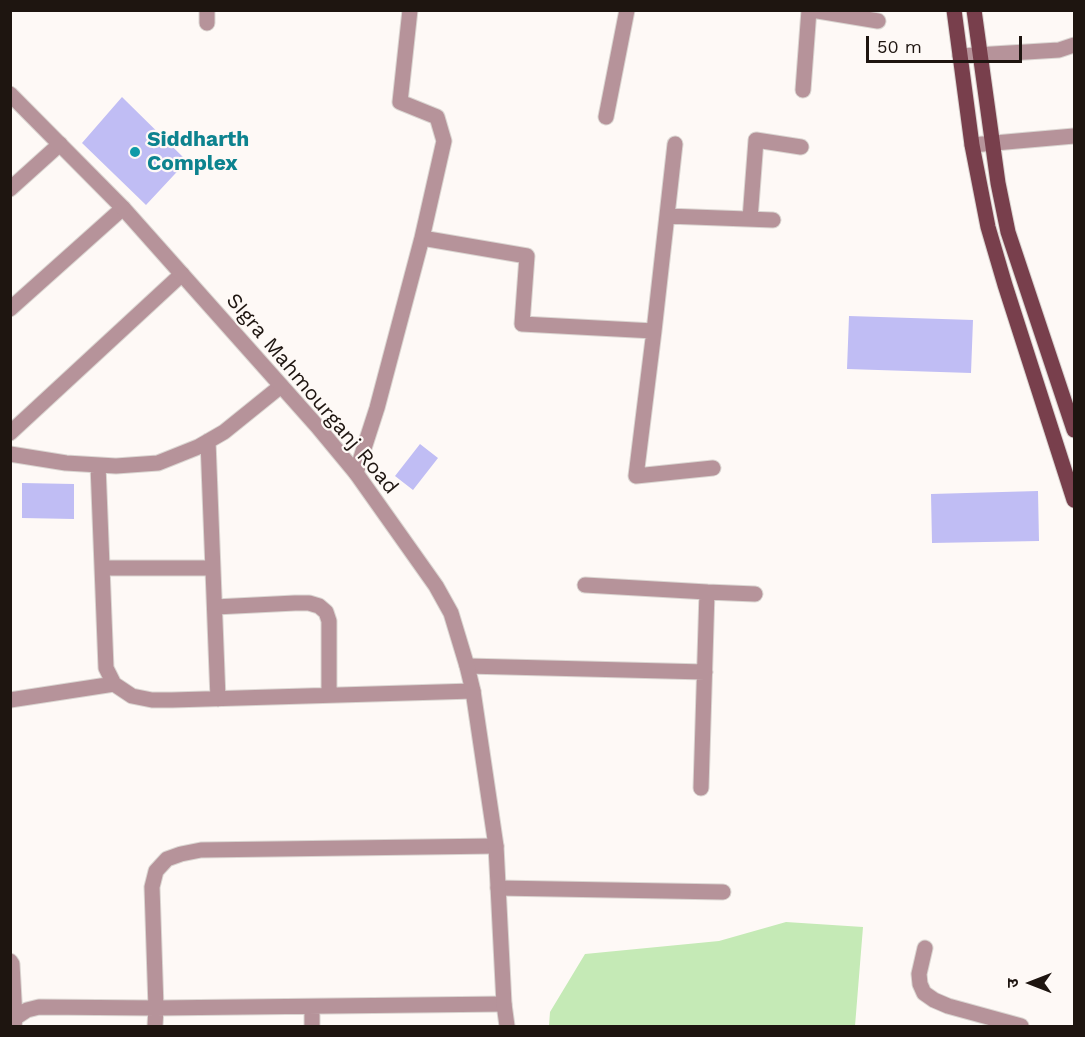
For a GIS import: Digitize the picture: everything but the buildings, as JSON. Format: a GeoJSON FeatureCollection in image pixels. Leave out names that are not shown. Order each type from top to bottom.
{"type":"FeatureCollection","features":[{"type":"Feature","properties":{"kind":"main road"},"geometry":{"type":"LineString","coordinates":[[954,10],[972,145],[988,227],[1074,500]]}},
{"type":"Feature","properties":{"kind":"main road"},"geometry":{"type":"LineString","coordinates":[[974,10],[998,183],[1008,232],[1074,430]]}},
{"type":"Feature","properties":{"kind":"street"},"geometry":{"type":"LineString","coordinates":[[356,473],[422,238],[444,141],[437,117],[400,102],[410,10]]}},
{"type":"Feature","properties":{"kind":"street"},"geometry":{"type":"LineString","coordinates":[[606,117],[627,10]]}},
{"type":"Feature","properties":{"kind":"street"},"geometry":{"type":"LineString","coordinates":[[803,90],[810,10],[878,21]]}},
{"type":"Feature","properties":{"kind":"street"},"geometry":{"type":"LineString","coordinates":[[960,56],[1059,50],[1074,45]]}},
{"type":"Feature","properties":{"kind":"street","name":"SIgra Mahmourganj Road"},"geometry":{"type":"LineString","coordinates":[[10,94],[123,208],[356,473],[436,586],[451,614],[472,691],[496,846],[507,1026]]}},
{"type":"Feature","properties":{"kind":"street"},"geometry":{"type":"LineString","coordinates":[[972,145],[1074,136]]}},
{"type":"Feature","properties":{"kind":"street"},"geometry":{"type":"LineString","coordinates":[[750,219],[756,140],[801,147]]}},
{"type":"Feature","properties":{"kind":"street"},"geometry":{"type":"LineString","coordinates":[[10,189],[60,144]]}},
{"type":"Feature","properties":{"kind":"street"},"geometry":{"type":"LineString","coordinates":[[675,144],[636,476],[713,468]]}},
{"type":"Feature","properties":{"kind":"street"},"geometry":{"type":"LineString","coordinates":[[10,309],[123,208]]}},
{"type":"Feature","properties":{"kind":"street"},"geometry":{"type":"LineString","coordinates":[[667,216],[773,220]]}},
{"type":"Feature","properties":{"kind":"street"},"geometry":{"type":"LineString","coordinates":[[422,238],[527,256],[522,324],[654,331]]}},
{"type":"Feature","properties":{"kind":"street"},"geometry":{"type":"LineString","coordinates":[[10,433],[182,274]]}},
{"type":"Feature","properties":{"kind":"street"},"geometry":{"type":"LineString","coordinates":[[10,454],[66,463],[98,465],[158,463],[198,447],[224,432],[281,386]]}},
{"type":"Feature","properties":{"kind":"street"},"geometry":{"type":"LineString","coordinates":[[208,441],[218,699]]}},
{"type":"Feature","properties":{"kind":"street"},"geometry":{"type":"LineString","coordinates":[[98,465],[106,668],[114,684],[132,696],[152,700],[472,691]]}},
{"type":"Feature","properties":{"kind":"street"},"geometry":{"type":"LineString","coordinates":[[102,568],[213,567]]}},
{"type":"Feature","properties":{"kind":"street"},"geometry":{"type":"LineString","coordinates":[[585,585],[755,594]]}},
{"type":"Feature","properties":{"kind":"street"},"geometry":{"type":"LineString","coordinates":[[701,788],[706,592]]}},
{"type":"Feature","properties":{"kind":"street"},"geometry":{"type":"LineString","coordinates":[[215,607],[295,603],[320,606],[326,612],[329,621],[329,695]]}},
{"type":"Feature","properties":{"kind":"street"},"geometry":{"type":"LineString","coordinates":[[467,666],[705,672]]}},
{"type":"Feature","properties":{"kind":"street"},"geometry":{"type":"LineString","coordinates":[[10,700],[114,684]]}},
{"type":"Feature","properties":{"kind":"street"},"geometry":{"type":"LineString","coordinates":[[155,1026],[152,886],[156,871],[167,859],[201,850],[496,846]]}},
{"type":"Feature","properties":{"kind":"street"},"geometry":{"type":"LineString","coordinates":[[498,888],[723,892]]}},
{"type":"Feature","properties":{"kind":"street"},"geometry":{"type":"LineString","coordinates":[[925,948],[919,974],[924,993],[948,1006],[1021,1026]]}},
{"type":"Feature","properties":{"kind":"street"},"geometry":{"type":"LineString","coordinates":[[10,961],[14,1022]]}},
{"type":"Feature","properties":{"kind":"street"},"geometry":{"type":"LineString","coordinates":[[14,1022],[27,1010],[39,1007],[504,1004]]}},
{"type":"Feature","properties":{"kind":"street"},"geometry":{"type":"LineString","coordinates":[[312,1007],[312,1026]]}},
{"type":"Feature","properties":{"kind":"green space"},"geometry":{"type":"Polygon","coordinates":[[[786,922],[863,927],[855,1026],[549,1026],[550,1012],[585,954],[719,941],[786,922]]]}},
{"type":"Feature","properties":{"kind":"place","name":"Siddharth Complex"},"geometry":{"type":"Point","coordinates":[135,152]}}]}
